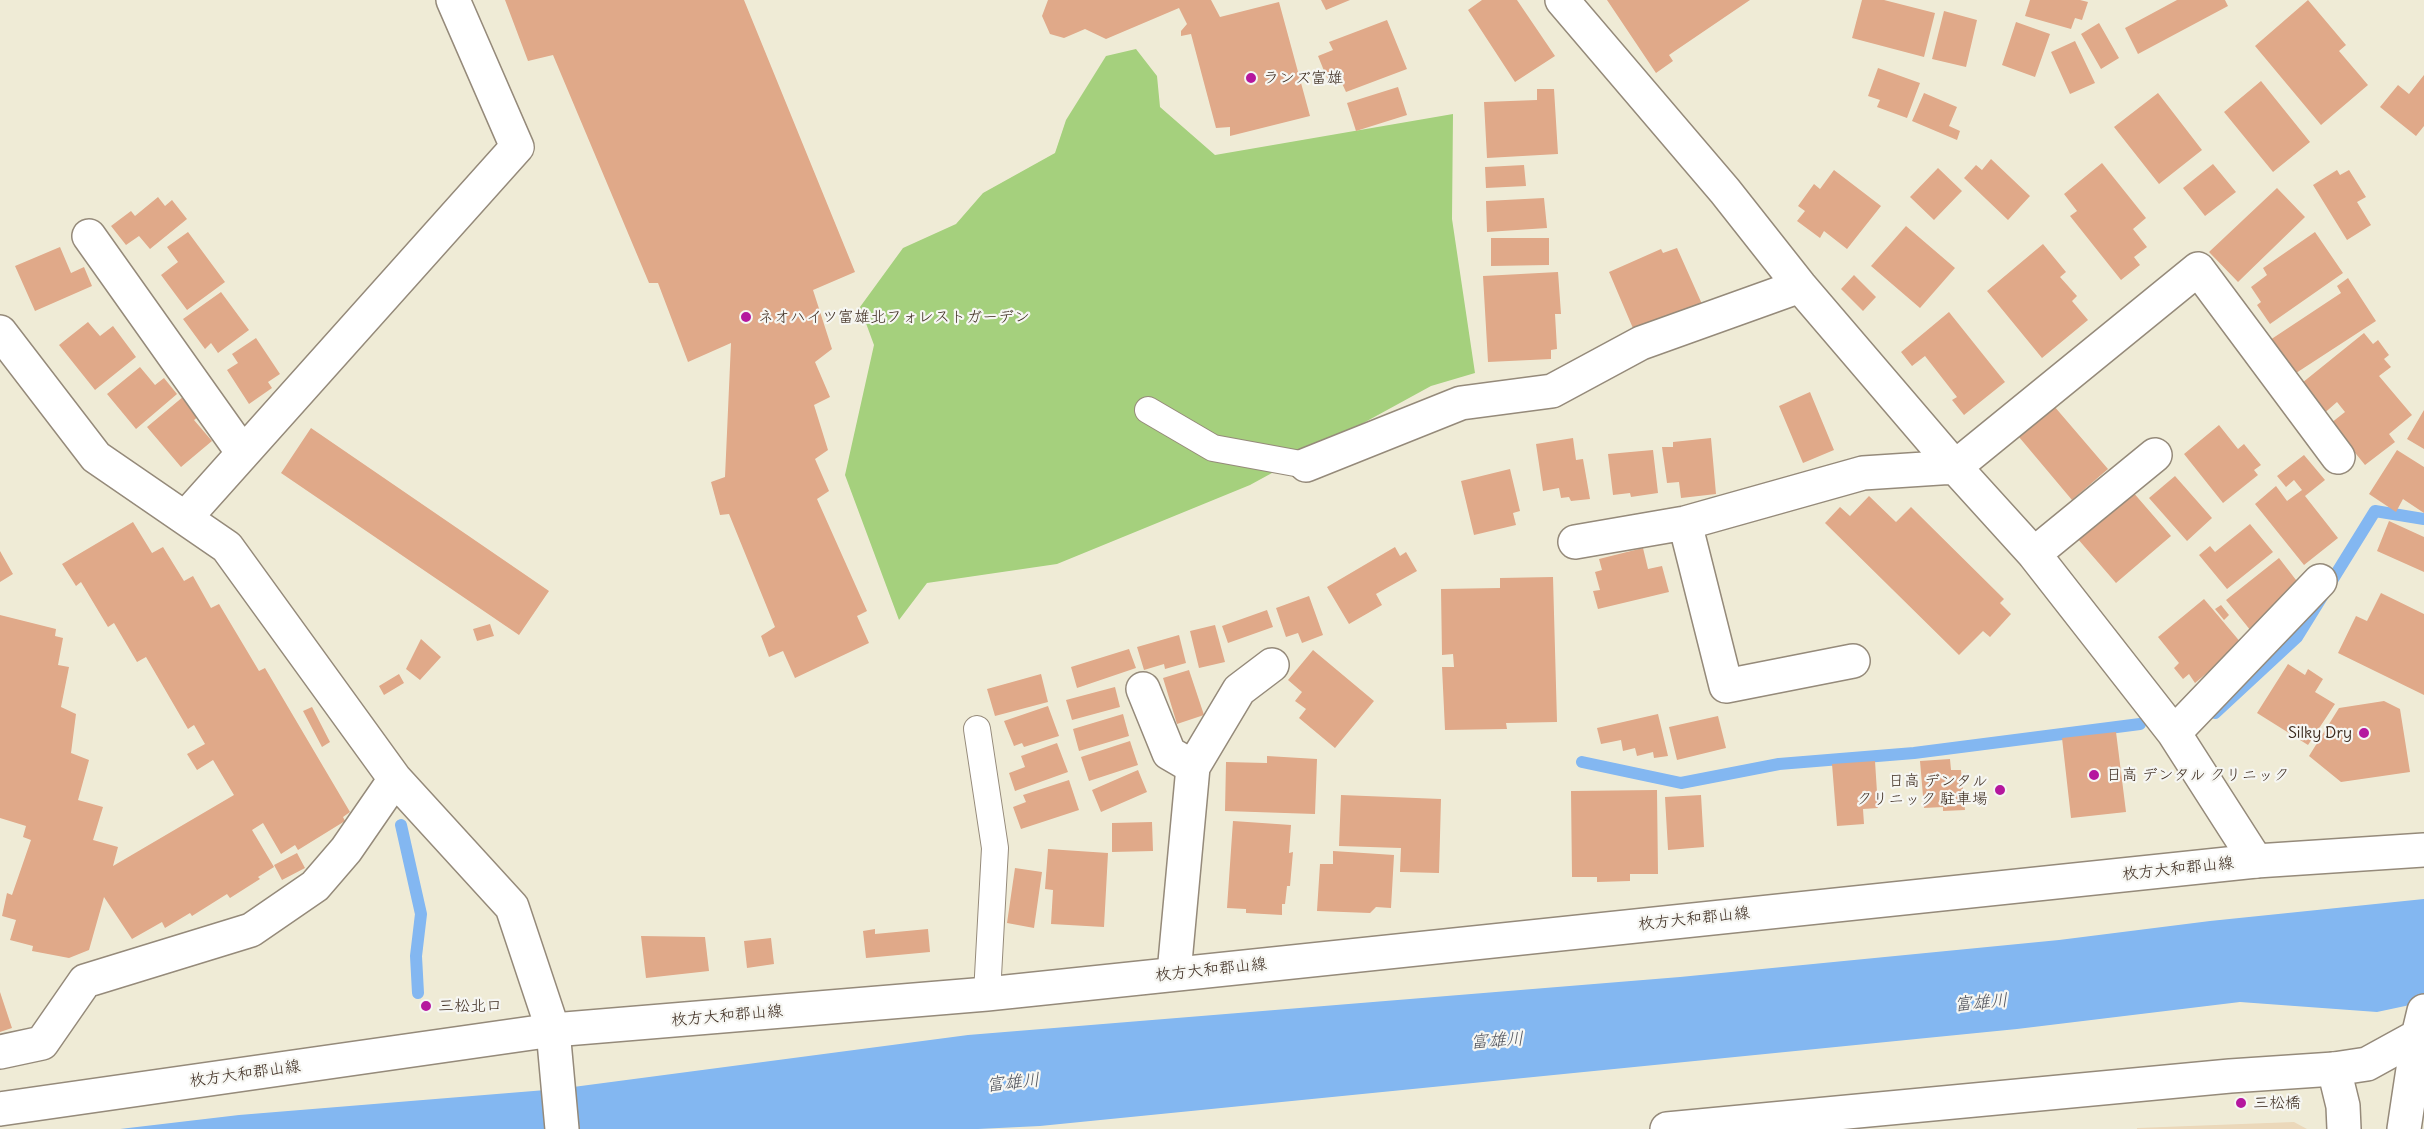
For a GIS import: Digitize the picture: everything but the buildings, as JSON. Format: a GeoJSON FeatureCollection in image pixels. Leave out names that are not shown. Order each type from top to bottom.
{"type":"FeatureCollection","features":[{"type":"Feature","properties":{"kind":"street"},"geometry":{"type":"LineString","coordinates":[[186,517],[517,147],[453,0]]}},
{"type":"Feature","properties":{"kind":"street"},"geometry":{"type":"LineString","coordinates":[[1562,0],[1725,191],[1800,286],[1955,467],[2034,554],[2174,733],[2256,861]]}},
{"type":"Feature","properties":{"kind":"street"},"geometry":{"type":"LineString","coordinates":[[88,236],[243,453]]}},
{"type":"Feature","properties":{"kind":"street"},"geometry":{"type":"LineString","coordinates":[[1575,542],[1684,523],[1863,473],[1955,467],[2198,269],[2338,457]]}},
{"type":"Feature","properties":{"kind":"street"},"geometry":{"type":"LineString","coordinates":[[1306,465],[1461,403],[1552,391],[1641,344],[1800,286]]}},
{"type":"Feature","properties":{"kind":"street"},"geometry":{"type":"LineString","coordinates":[[0,332],[96,456],[227,547],[395,779],[512,907],[553,1030],[562,1129]]}},
{"type":"Feature","properties":{"kind":"street"},"geometry":{"type":"LineString","coordinates":[[2034,554],[2155,455]]}},
{"type":"Feature","properties":{"kind":"street"},"geometry":{"type":"LineString","coordinates":[[1684,523],[1726,686],[1853,661]]}},
{"type":"Feature","properties":{"kind":"street"},"geometry":{"type":"LineString","coordinates":[[2174,733],[2320,581]]}},
{"type":"Feature","properties":{"kind":"street"},"geometry":{"type":"LineString","coordinates":[[1174,973],[1193,767],[1239,690],[1272,665]]}},
{"type":"Feature","properties":{"kind":"street"},"geometry":{"type":"LineString","coordinates":[[1143,689],[1169,753],[1193,767]]}},
{"type":"Feature","properties":{"kind":"street"},"geometry":{"type":"LineString","coordinates":[[0,1052],[42,1043],[85,981],[251,930],[315,886],[346,850],[395,779]]}},
{"type":"Feature","properties":{"kind":"street","name":"枚方大和郡山線"},"geometry":{"type":"LineString","coordinates":[[0,1109],[553,1030],[987,994],[2256,861],[2424,850]]}},
{"type":"Feature","properties":{"kind":"street"},"geometry":{"type":"LineString","coordinates":[[1667,1129],[2230,1076],[2334,1069],[2367,1064],[2421,1023]]}},
{"type":"Feature","properties":{"kind":"street"},"geometry":{"type":"LineString","coordinates":[[2404,1129],[2421,1023]]}},
{"type":"Feature","properties":{"kind":"street"},"geometry":{"type":"LineString","coordinates":[[2334,1069],[2343,1106],[2344,1129]]}},
{"type":"Feature","properties":{"kind":"lane"},"geometry":{"type":"LineString","coordinates":[[1148,410],[1213,448],[1306,465]]}},
{"type":"Feature","properties":{"kind":"lane"},"geometry":{"type":"LineString","coordinates":[[977,729],[995,848],[987,994]]}},
{"type":"Feature","properties":{"kind":"shaded area"},"geometry":{"type":"Polygon","coordinates":[[[2294,1122],[2307,1129],[2137,1129],[2137,1128],[2294,1122]]]}},
{"type":"Feature","properties":{"kind":"green space"},"geometry":{"type":"Polygon","coordinates":[[[1136,49],[1157,76],[1160,107],[1215,155],[1453,114],[1452,219],[1475,373],[1431,386],[1250,485],[1057,564],[927,583],[899,620],[845,475],[874,345],[860,307],[903,248],[956,224],[983,193],[1055,153],[1066,120],[1106,56],[1136,49]]]}},
{"type":"Feature","properties":{"kind":"water","name":"富雄川"},"geometry":{"type":"Polygon","coordinates":[[[2424,899],[2424,1002],[2377,1012],[2240,1002],[2017,1029],[1040,1126],[978,1129],[120,1129],[239,1115],[558,1089],[968,1035],[1680,977],[2059,940],[2210,921],[2424,899]]]}},
{"type":"Feature","properties":{"kind":"waterway"},"geometry":{"type":"LineString","coordinates":[[2215,713],[2297,637],[2375,511],[2424,519]]}},
{"type":"Feature","properties":{"kind":"waterway"},"geometry":{"type":"LineString","coordinates":[[1582,762],[1681,783],[1779,764],[1914,753],[2140,724]]}},
{"type":"Feature","properties":{"kind":"waterway"},"geometry":{"type":"LineString","coordinates":[[401,825],[421,914],[416,956],[418,993]]}},
{"type":"Feature","properties":{"kind":"place","name":"ランズ富雄"},"geometry":{"type":"Point","coordinates":[1251,78]}},
{"type":"Feature","properties":{"kind":"place","name":"ネオハイツ富雄北フォレストガーデン"},"geometry":{"type":"Point","coordinates":[746,317]}},
{"type":"Feature","properties":{"kind":"place","name":"Silky Dry"},"geometry":{"type":"Point","coordinates":[2364,733]}},
{"type":"Feature","properties":{"kind":"place","name":"日高 デンタル クリニック"},"geometry":{"type":"Point","coordinates":[2094,775]}},
{"type":"Feature","properties":{"kind":"place","name":"日高 デンタル クリニック 駐車場"},"geometry":{"type":"Point","coordinates":[2000,790]}},
{"type":"Feature","properties":{"kind":"place","name":"三松北口"},"geometry":{"type":"Point","coordinates":[426,1006]}},
{"type":"Feature","properties":{"kind":"place","name":"三松橋"},"geometry":{"type":"Point","coordinates":[2241,1103]}}]}
